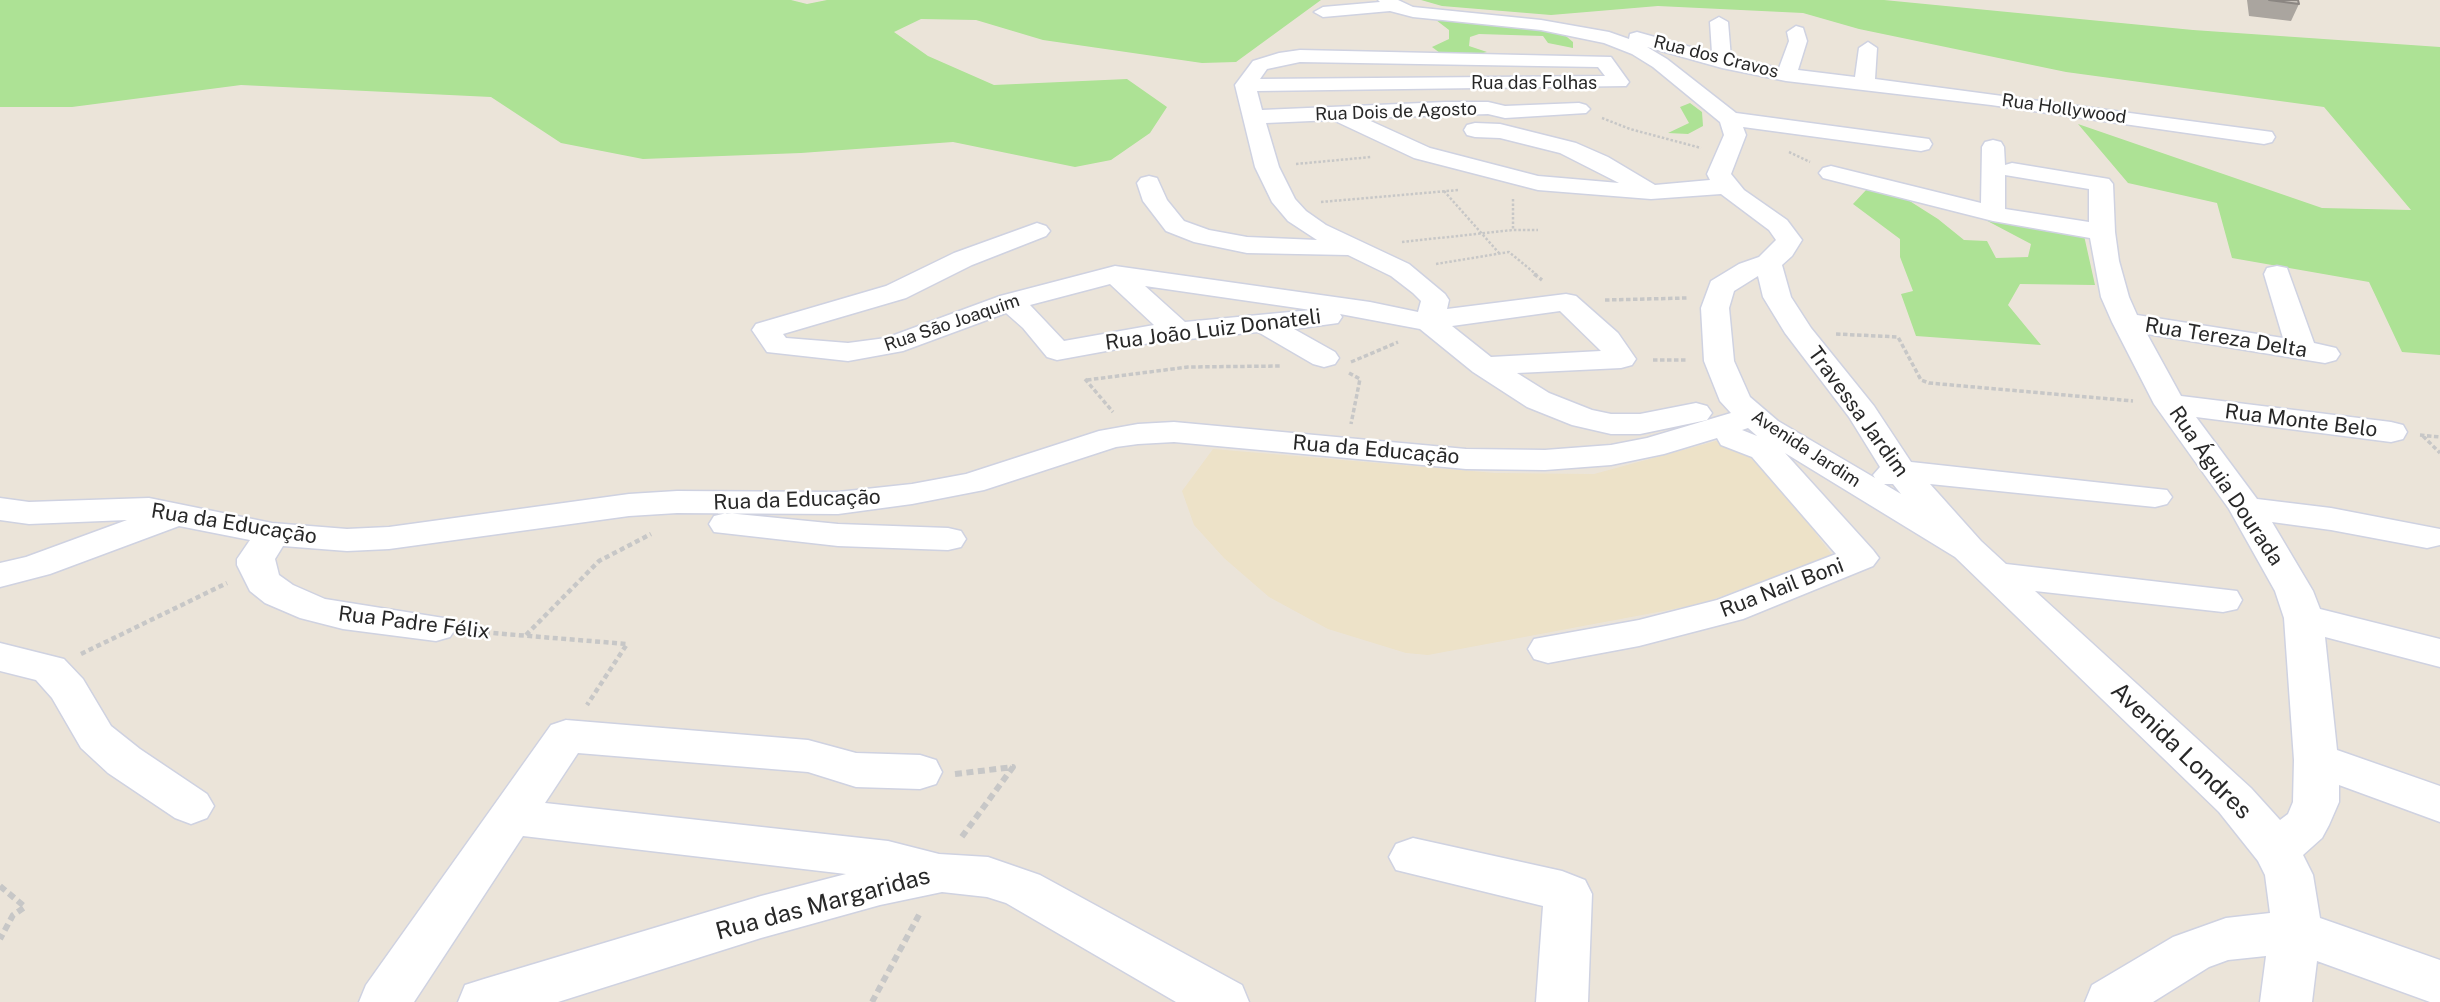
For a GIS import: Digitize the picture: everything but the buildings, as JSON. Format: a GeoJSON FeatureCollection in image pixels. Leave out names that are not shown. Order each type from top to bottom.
{"type":"FeatureCollection","features":[{"type":"Feature","properties":{"kind":"street"},"geometry":{"type":"LineString","coordinates":[[1323,12],[1380,7],[1432,15],[1541,25],[1609,38],[1639,50],[1660,63],[1730,120],[1921,144]]}},
{"type":"Feature","properties":{"kind":"street"},"geometry":{"type":"LineString","coordinates":[[1719,22],[1722,62]]}},
{"type":"Feature","properties":{"kind":"street"},"geometry":{"type":"LineString","coordinates":[[1635,37],[1665,23]]}},
{"type":"Feature","properties":{"kind":"street"},"geometry":{"type":"LineString","coordinates":[[1786,75],[1798,41],[1796,32]]}},
{"type":"Feature","properties":{"kind":"street","name":"Rua dos Cravos"},"geometry":{"type":"LineString","coordinates":[[1609,38],[1635,37],[1722,62],[1786,75],[1864,84]]}},
{"type":"Feature","properties":{"kind":"street"},"geometry":{"type":"LineString","coordinates":[[1864,84],[1868,48]]}},
{"type":"Feature","properties":{"kind":"street","name":"Rua das Folhas"},"geometry":{"type":"LineString","coordinates":[[1323,56],[1484,61],[1601,60],[1620,82],[1245,85],[1260,65],[1279,59],[1323,56]]}},
{"type":"Feature","properties":{"kind":"street"},"geometry":{"type":"LineString","coordinates":[[1550,83],[1579,109]]}},
{"type":"Feature","properties":{"kind":"street"},"geometry":{"type":"LineString","coordinates":[[1439,84],[1445,108],[1487,160],[1490,172]]}},
{"type":"Feature","properties":{"kind":"street","name":"Rua Hollywood"},"geometry":{"type":"LineString","coordinates":[[1864,84],[2264,136]]}},
{"type":"Feature","properties":{"kind":"street"},"geometry":{"type":"LineString","coordinates":[[1245,85],[1267,167],[1287,205],[1317,230],[1400,270],[1423,287],[1434,318],[1484,366],[1559,410],[1611,424],[1663,421],[1744,409]]}},
{"type":"Feature","properties":{"kind":"street","name":"Rua Dois de Agosto"},"geometry":{"type":"LineString","coordinates":[[1254,117],[1445,108],[1488,108],[1505,112],[1579,109]]}},
{"type":"Feature","properties":{"kind":"street"},"geometry":{"type":"LineString","coordinates":[[1338,114],[1422,153],[1490,172],[1580,188],[1651,192],[1726,186]]}},
{"type":"Feature","properties":{"kind":"street"},"geometry":{"type":"LineString","coordinates":[[1730,120],[1735,135],[1719,174],[1726,186],[1787,234],[1789,240],[1770,274]]}},
{"type":"Feature","properties":{"kind":"street"},"geometry":{"type":"LineString","coordinates":[[1464,129],[1500,131],[1568,148],[1600,162],[1651,192]]}},
{"type":"Feature","properties":{"kind":"street"},"geometry":{"type":"LineString","coordinates":[[1993,147],[1993,214]]}},
{"type":"Feature","properties":{"kind":"street","name":"Rua Águia Dourada"},"geometry":{"type":"LineString","coordinates":[[2012,170],[2101,184],[2102,232],[2115,297],[2126,322],[2170,404],[2246,508],[2277,559],[2304,618],[2316,760],[2316,802],[2306,825],[2277,850]]}},
{"type":"Feature","properties":{"kind":"street"},"geometry":{"type":"LineString","coordinates":[[1831,173],[1993,214],[2102,232]]}},
{"type":"Feature","properties":{"kind":"street"},"geometry":{"type":"LineString","coordinates":[[1149,183],[1154,201],[1175,226],[1203,237],[1260,246],[1353,247]]}},
{"type":"Feature","properties":{"kind":"street","name":"Rua São Joaquim"},"geometry":{"type":"LineString","coordinates":[[1037,231],[963,259],[895,292],[766,330],[777,346],[863,351],[893,345],[1010,302],[1115,274],[1434,318]]}},
{"type":"Feature","properties":{"kind":"street"},"geometry":{"type":"LineString","coordinates":[[1115,274],[1178,331]]}},
{"type":"Feature","properties":{"kind":"street","name":"Avenida Jardim"},"geometry":{"type":"LineString","coordinates":[[1770,274],[1737,276],[1721,286],[1715,308],[1718,361],[1744,409],[1980,562]]}},
{"type":"Feature","properties":{"kind":"street","name":"Travessa Jardim"},"geometry":{"type":"LineString","coordinates":[[1770,274],[1777,298],[1800,333],[1863,413],[1900,471],[1980,562]]}},
{"type":"Feature","properties":{"kind":"street","name":"Rua Tereza Delta"},"geometry":{"type":"LineString","coordinates":[[2126,322],[2313,352],[2277,274]]}},
{"type":"Feature","properties":{"kind":"street"},"geometry":{"type":"LineString","coordinates":[[1010,302],[1033,322],[1057,351]]}},
{"type":"Feature","properties":{"kind":"street"},"geometry":{"type":"LineString","coordinates":[[1434,318],[1566,302],[1608,339],[1621,359]]}},
{"type":"Feature","properties":{"kind":"street","name":"Rua João Luiz Donateli"},"geometry":{"type":"LineString","coordinates":[[1057,351],[1150,334],[1370,310]]}},
{"type":"Feature","properties":{"kind":"street"},"geometry":{"type":"LineString","coordinates":[[1263,323],[1324,358]]}},
{"type":"Feature","properties":{"kind":"street"},"geometry":{"type":"LineString","coordinates":[[1484,366],[1621,359]]}},
{"type":"Feature","properties":{"kind":"street","name":"Rua Monte Belo"},"geometry":{"type":"LineString","coordinates":[[2170,404],[2391,432]]}},
{"type":"Feature","properties":{"kind":"street","name":"Rua da Educação"},"geometry":{"type":"LineString","coordinates":[[0,509],[29,513],[149,509],[272,534],[347,540],[389,538],[629,505],[685,509],[838,503],[912,494],[972,483],[1122,436],[1174,432],[1466,459],[1545,460],[1611,455],[1652,447],[1710,430],[1744,409]]}},
{"type":"Feature","properties":{"kind":"street","name":"Rua Nail Boni"},"geometry":{"type":"LineString","coordinates":[[1548,649],[1639,632],[1728,610],[1860,558],[1763,450],[1710,430]]}},
{"type":"Feature","properties":{"kind":"street"},"geometry":{"type":"LineString","coordinates":[[1845,475],[1868,479],[1900,471],[2155,497]]}},
{"type":"Feature","properties":{"kind":"street"},"geometry":{"type":"LineString","coordinates":[[2246,508],[2331,519],[2427,537]]}},
{"type":"Feature","properties":{"kind":"street"},"geometry":{"type":"LineString","coordinates":[[685,509],[737,525],[826,534],[947,539]]}},
{"type":"Feature","properties":{"kind":"street"},"geometry":{"type":"LineString","coordinates":[[0,575],[48,562],[175,514]]}},
{"type":"Feature","properties":{"kind":"street"},"geometry":{"type":"LineString","coordinates":[[258,572],[256,559],[272,534]]}},
{"type":"Feature","properties":{"kind":"street"},"geometry":{"type":"LineString","coordinates":[[1980,562],[2223,600]]}},
{"type":"Feature","properties":{"kind":"street","name":"Avenida Londres"},"geometry":{"type":"LineString","coordinates":[[1980,562],[2235,800],[2277,850],[2289,875],[2295,904],[2295,931],[2286,1002]]}},
{"type":"Feature","properties":{"kind":"street","name":"Rua Padre Félix"},"geometry":{"type":"LineString","coordinates":[[258,572],[264,582],[279,594],[314,609],[384,623],[436,628]]}},
{"type":"Feature","properties":{"kind":"street"},"geometry":{"type":"LineString","coordinates":[[2304,618],[2440,653]]}},
{"type":"Feature","properties":{"kind":"street"},"geometry":{"type":"LineString","coordinates":[[0,657],[50,669],[68,689],[96,737],[124,761],[191,806]]}},
{"type":"Feature","properties":{"kind":"street"},"geometry":{"type":"LineString","coordinates":[[385,1002],[514,817],[566,736],[808,756],[856,770],[920,772]]}},
{"type":"Feature","properties":{"kind":"street"},"geometry":{"type":"LineString","coordinates":[[2316,760],[2440,804]]}},
{"type":"Feature","properties":{"kind":"street"},"geometry":{"type":"LineString","coordinates":[[514,817],[888,860],[942,873]]}},
{"type":"Feature","properties":{"kind":"street"},"geometry":{"type":"LineString","coordinates":[[1413,857],[1567,894],[1562,1002]]}},
{"type":"Feature","properties":{"kind":"street","name":"Rua das Margaridas"},"geometry":{"type":"LineString","coordinates":[[484,1002],[761,917],[880,885],[942,873],[988,877],[1023,890],[1223,1002]]}},
{"type":"Feature","properties":{"kind":"street"},"geometry":{"type":"LineString","coordinates":[[2111,1002],[2147,977],[2191,952],[2255,933],[2295,931],[2440,983]]}},
{"type":"Feature","properties":{"kind":"path"},"geometry":{"type":"LineString","coordinates":[[1579,109],[1630,129],[1725,155]]}},
{"type":"Feature","properties":{"kind":"path"},"geometry":{"type":"LineString","coordinates":[[1267,167],[1422,153]]}},
{"type":"Feature","properties":{"kind":"path"},"geometry":{"type":"LineString","coordinates":[[1287,205],[1471,188]]}},
{"type":"Feature","properties":{"kind":"path"},"geometry":{"type":"LineString","coordinates":[[1444,191],[1500,254]]}},
{"type":"Feature","properties":{"kind":"path"},"geometry":{"type":"LineString","coordinates":[[1353,247],[1479,233],[1538,230]]}},
{"type":"Feature","properties":{"kind":"path"},"geometry":{"type":"LineString","coordinates":[[1400,270],[1509,252],[1566,302],[1682,297]]}},
{"type":"Feature","properties":{"kind":"path"},"geometry":{"type":"LineString","coordinates":[[1347,448],[1360,379],[1339,367],[1403,340],[1434,318]]}},
{"type":"Feature","properties":{"kind":"path"},"geometry":{"type":"LineString","coordinates":[[1800,333],[1900,338],[1921,380],[1929,383],[2170,404]]}},
{"type":"Feature","properties":{"kind":"path"},"geometry":{"type":"LineString","coordinates":[[1057,351],[1087,380],[1117,417],[1122,436]]}},
{"type":"Feature","properties":{"kind":"path"},"geometry":{"type":"LineString","coordinates":[[1621,359],[1718,361]]}},
{"type":"Feature","properties":{"kind":"path"},"geometry":{"type":"LineString","coordinates":[[1087,380],[1188,367],[1284,366]]}},
{"type":"Feature","properties":{"kind":"path"},"geometry":{"type":"LineString","coordinates":[[2440,437],[2422,435],[2440,453]]}},
{"type":"Feature","properties":{"kind":"path"},"geometry":{"type":"LineString","coordinates":[[526,636],[599,561],[685,509]]}},
{"type":"Feature","properties":{"kind":"path"},"geometry":{"type":"LineString","coordinates":[[50,669],[225,584],[258,572]]}},
{"type":"Feature","properties":{"kind":"path","name":"Rua Padre Félix"},"geometry":{"type":"LineString","coordinates":[[436,628],[627,644],[566,736]]}},
{"type":"Feature","properties":{"kind":"path"},"geometry":{"type":"LineString","coordinates":[[872,1002],[962,836],[1013,767],[934,776],[920,772]]}},
{"type":"Feature","properties":{"kind":"path"},"geometry":{"type":"LineString","coordinates":[[0,887],[25,907],[13,915],[0,939]]}},
{"type":"Feature","properties":{"kind":"shaded area"},"geometry":{"type":"Polygon","coordinates":[[[1716,441],[1758,456],[1832,555],[1701,604],[1428,655],[1406,653],[1328,629],[1269,597],[1224,558],[1194,525],[1182,491],[1213,449],[1495,473],[1594,474],[1716,441]]]}},
{"type":"Feature","properties":{"kind":"green space"},"geometry":{"type":"Polygon","coordinates":[[[0,0],[791,0],[807,4],[827,0],[1321,0],[1236,62],[1202,63],[1043,40],[976,20],[921,19],[894,32],[928,56],[994,85],[1127,79],[1167,107],[1150,133],[1111,160],[1075,167],[953,142],[801,153],[643,159],[561,143],[491,97],[241,85],[72,107],[0,107],[0,0]]]}},
{"type":"Feature","properties":{"kind":"green space"},"geometry":{"type":"Polygon","coordinates":[[[1421,0],[1884,0],[2193,30],[2440,47],[2440,355],[2402,352],[2369,282],[2232,258],[2217,203],[2128,183],[2078,124],[2322,208],[2411,210],[2324,107],[2066,72],[1859,29],[1803,13],[1658,6],[1551,15],[1442,6],[1421,0]]]}},
{"type":"Feature","properties":{"kind":"green space"},"geometry":{"type":"Polygon","coordinates":[[[1436,20],[1561,32],[1573,42],[1573,48],[1548,43],[1543,36],[1479,34],[1470,37],[1469,46],[1487,52],[1471,56],[1440,53],[1432,47],[1449,39],[1449,30],[1436,20]]]}},
{"type":"Feature","properties":{"kind":"green space"},"geometry":{"type":"Polygon","coordinates":[[[1690,103],[1702,112],[1703,126],[1688,134],[1668,133],[1689,123],[1680,107],[1690,103]]]}},
{"type":"Feature","properties":{"kind":"green space"},"geometry":{"type":"Polygon","coordinates":[[[1867,189],[1908,200],[1964,240],[1987,241],[1996,258],[2028,257],[2031,244],[1978,216],[2083,231],[2095,285],[2020,284],[2008,305],[2041,345],[1916,336],[1901,294],[1913,291],[1900,257],[1900,239],[1853,204],[1867,189]]]}}]}
